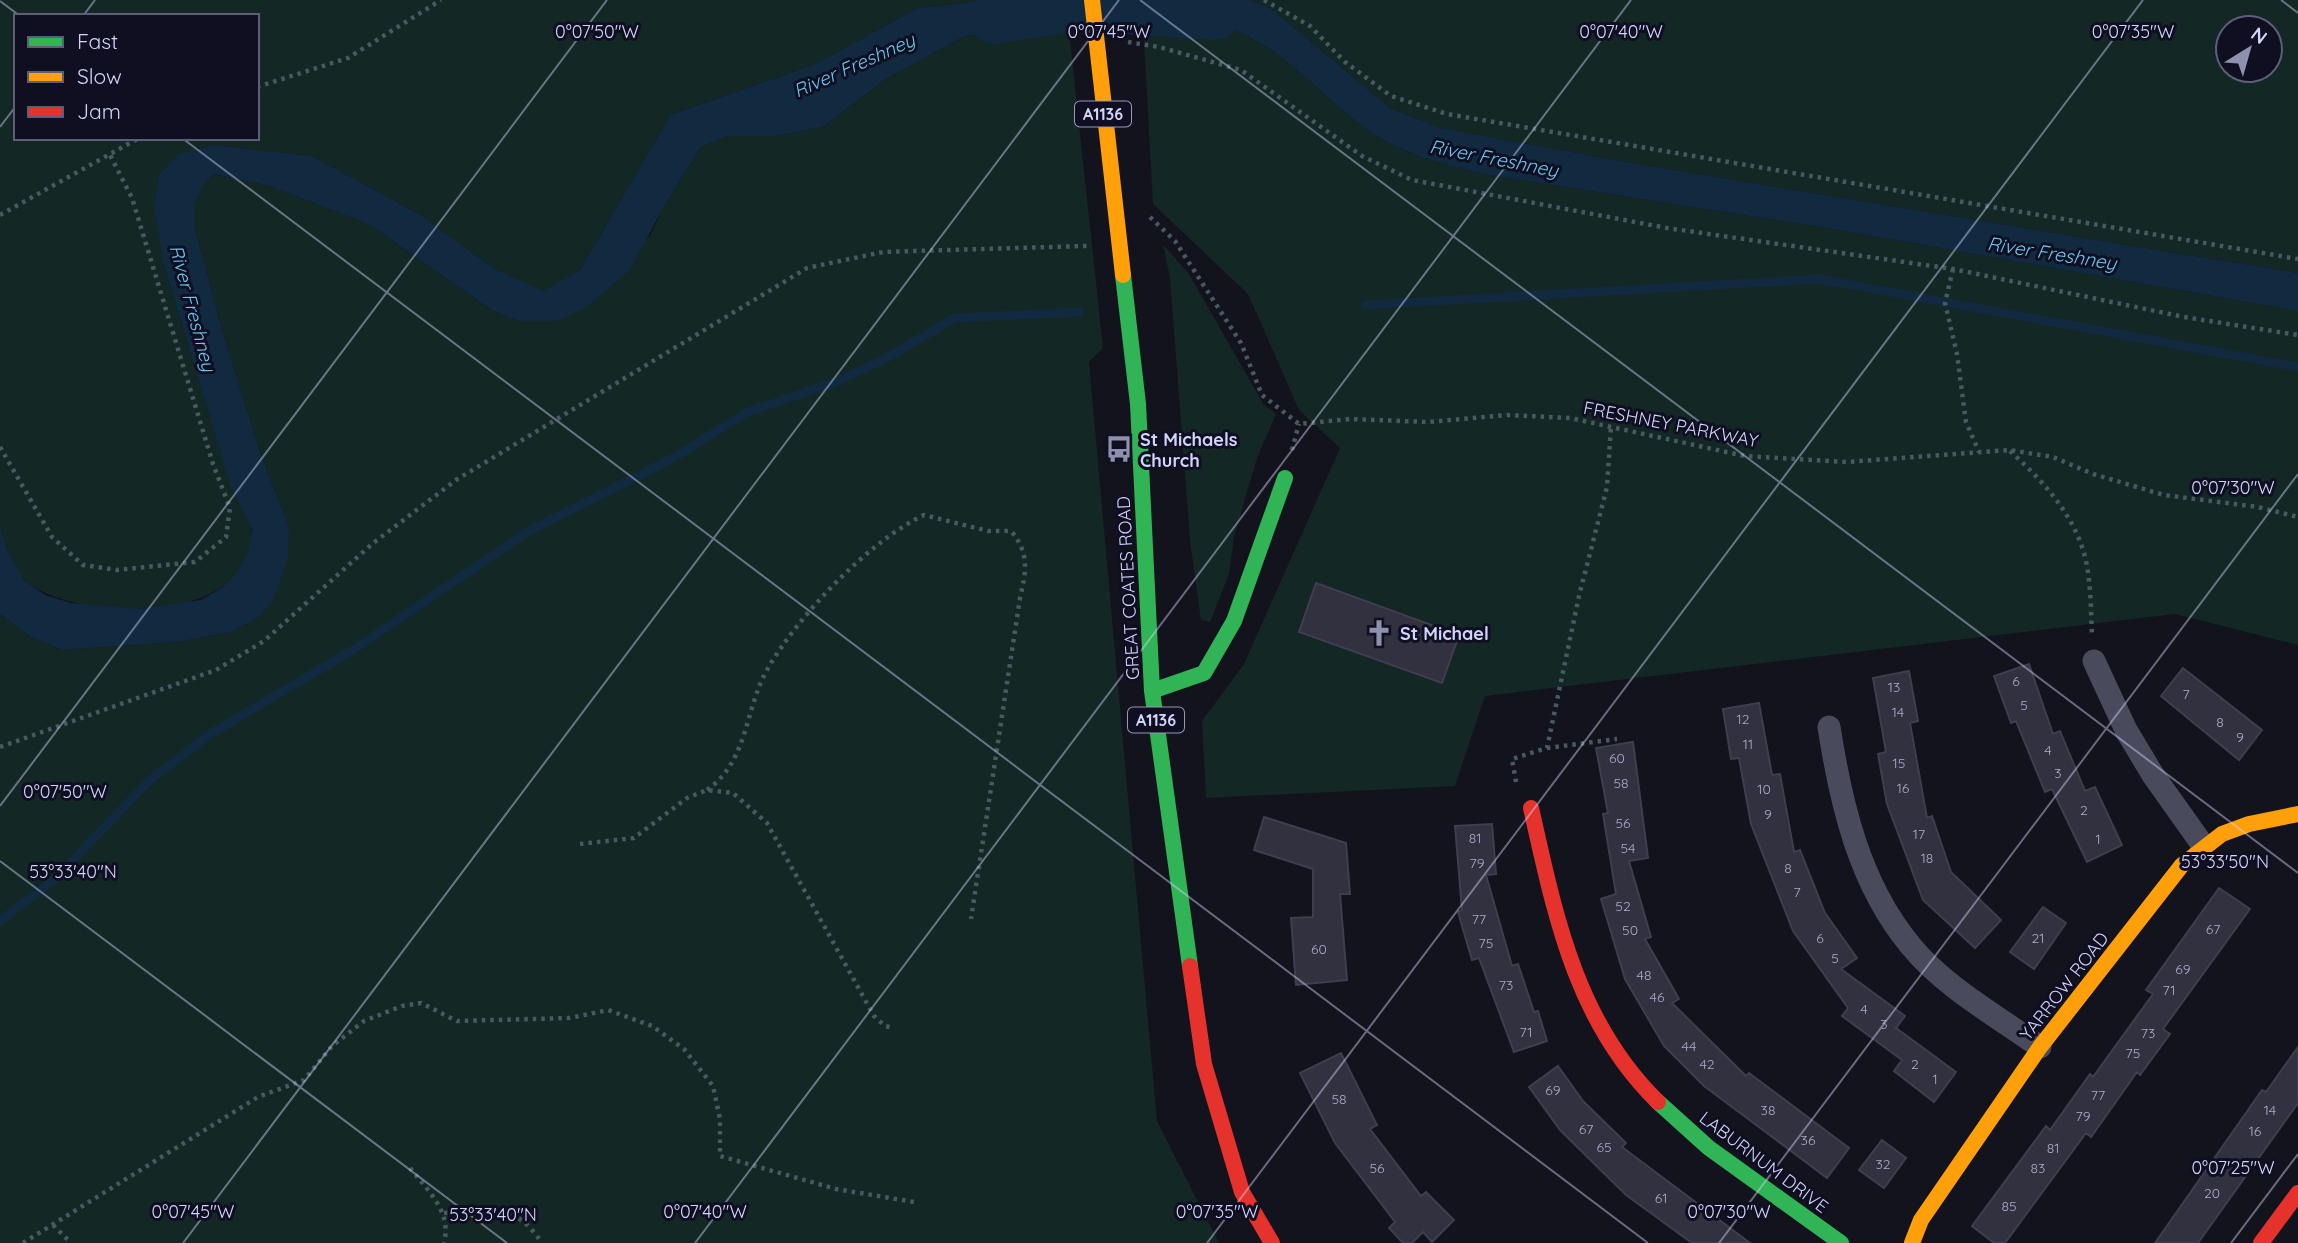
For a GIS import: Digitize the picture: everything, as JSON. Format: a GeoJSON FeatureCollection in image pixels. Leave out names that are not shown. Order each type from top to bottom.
{"type":"FeatureCollection","features":[{"type":"Feature","properties":{"kind":"street","name":"GREAT COATES ROAD"},"geometry":{"type":"LineString","coordinates":[[1092,0],[1095,46],[1138,404],[1152,691],[1204,1064],[1242,1192],[1272,1243]]}},
{"type":"Feature","properties":{"kind":"street"},"geometry":{"type":"LineString","coordinates":[[1152,691],[1205,673],[1234,621],[1285,478]]}},
{"type":"Feature","properties":{"kind":"street"},"geometry":{"type":"LineString","coordinates":[[2094,661],[2126,730],[2153,775],[2202,844]]}},
{"type":"Feature","properties":{"kind":"street"},"geometry":{"type":"LineString","coordinates":[[1829,727],[1838,784],[1855,847],[1888,916],[1911,947],[1949,982],[2040,1047]]}},
{"type":"Feature","properties":{"kind":"street","name":"LABURNUM DRIVE"},"geometry":{"type":"LineString","coordinates":[[1531,808],[1553,905],[1582,990],[1601,1030],[1644,1089],[1707,1147],[1841,1243]]}},
{"type":"Feature","properties":{"kind":"street","name":"YARROW ROAD"},"geometry":{"type":"LineString","coordinates":[[1912,1243],[1921,1220],[2040,1047],[2182,865],[2202,844],[2240,824],[2298,814]]}},
{"type":"Feature","properties":{"kind":"street"},"geometry":{"type":"LineString","coordinates":[[2261,1243],[2298,1194]]}},
{"type":"Feature","properties":{"kind":"path"},"geometry":{"type":"LineString","coordinates":[[259,86],[348,58],[441,0]]}},
{"type":"Feature","properties":{"kind":"path"},"geometry":{"type":"LineString","coordinates":[[1264,0],[1310,26],[1345,62],[1391,96],[1447,114],[2298,259]]}},
{"type":"Feature","properties":{"kind":"path"},"geometry":{"type":"LineString","coordinates":[[1095,46],[1127,42],[1159,47],[1241,70],[1362,156],[1412,180],[1667,228],[1953,269],[2184,317],[2298,335]]}},
{"type":"Feature","properties":{"kind":"path"},"geometry":{"type":"LineString","coordinates":[[0,215],[18,208],[136,140]]}},
{"type":"Feature","properties":{"kind":"path"},"geometry":{"type":"LineString","coordinates":[[0,447],[52,537],[83,565],[117,570],[194,562],[226,537],[230,508],[213,464],[132,198],[110,155]]}},
{"type":"Feature","properties":{"kind":"path","name":"FRESHNEY PARKWAY"},"geometry":{"type":"LineString","coordinates":[[1143,210],[1175,240],[1241,343],[1262,395],[1299,424],[1350,419],[1427,422],[1507,415],[1570,418],[1745,456],[1847,462],[2009,450],[2053,457],[2093,474],[2164,495],[2258,508],[2298,517]]}},
{"type":"Feature","properties":{"kind":"path"},"geometry":{"type":"LineString","coordinates":[[0,747],[216,670],[264,640],[372,544],[456,480],[807,268],[883,252],[1119,246]]}},
{"type":"Feature","properties":{"kind":"path"},"geometry":{"type":"LineString","coordinates":[[1953,269],[1945,302],[1957,354],[1966,422],[1979,452]]}},
{"type":"Feature","properties":{"kind":"path"},"geometry":{"type":"LineString","coordinates":[[1547,748],[1579,596],[1607,487],[1611,426]]}},
{"type":"Feature","properties":{"kind":"path"},"geometry":{"type":"LineString","coordinates":[[2009,450],[2045,483],[2068,517],[2087,564],[2094,661]]}},
{"type":"Feature","properties":{"kind":"path"},"geometry":{"type":"LineString","coordinates":[[580,844],[634,838],[687,798],[719,781],[736,759],[768,668],[817,603],[866,554],[910,522],[925,515],[988,531],[1011,531],[1022,544],[1027,568],[1020,598],[971,919]]}},
{"type":"Feature","properties":{"kind":"path"},"geometry":{"type":"LineString","coordinates":[[1531,808],[1520,810],[1512,759],[1547,748],[1617,739]]}},
{"type":"Feature","properties":{"kind":"path"},"geometry":{"type":"LineString","coordinates":[[706,790],[733,793],[767,822],[874,1016],[885,1026],[894,1028]]}},
{"type":"Feature","properties":{"kind":"path"},"geometry":{"type":"LineString","coordinates":[[23,1243],[258,1097],[304,1080],[332,1046],[364,1021],[402,1006],[421,1003],[457,1021],[570,1018],[608,1010],[652,1026],[684,1049],[713,1086],[720,1119],[720,1156],[836,1189],[914,1202]]}},
{"type":"Feature","properties":{"kind":"path"},"geometry":{"type":"LineString","coordinates":[[410,1168],[444,1213],[448,1226],[444,1243]]}},
{"type":"Feature","properties":{"kind":"path"},"geometry":{"type":"LineString","coordinates":[[444,1213],[489,1209],[511,1212],[527,1224],[542,1243]]}},
{"type":"Feature","properties":{"kind":"path"},"geometry":{"type":"LineString","coordinates":[[53,1225],[71,1243]]}},
{"type":"Feature","properties":{"kind":"green space"},"geometry":{"type":"Polygon","coordinates":[[[0,0],[991,0],[918,8],[815,64],[670,115],[580,270],[543,292],[493,268],[421,215],[312,156],[214,145],[163,262],[230,481],[251,530],[249,551],[236,575],[213,592],[183,603],[149,608],[79,604],[50,595],[22,577],[10,555],[0,525],[0,0]]]}},
{"type":"Feature","properties":{"kind":"green space"},"geometry":{"type":"Polygon","coordinates":[[[1249,0],[2298,0],[2298,273],[1655,167],[1441,128],[1390,108],[1272,9],[1249,0]]]}},
{"type":"Feature","properties":{"kind":"green space"},"geometry":{"type":"Polygon","coordinates":[[[1068,21],[1103,348],[1089,362],[1157,1121],[1219,1243],[0,1243],[0,614],[29,636],[61,650],[178,642],[231,632],[258,618],[289,526],[261,455],[221,326],[194,224],[194,205],[203,186],[214,174],[270,186],[370,225],[493,311],[519,321],[650,236],[662,210],[701,147],[728,136],[776,136],[823,127],[886,79],[963,37],[1068,21]]]}},
{"type":"Feature","properties":{"kind":"green space"},"geometry":{"type":"Polygon","coordinates":[[[1143,23],[1203,24],[1223,27],[1245,35],[1285,61],[1379,137],[1419,156],[1489,175],[1827,228],[2298,311],[2298,645],[2175,614],[1485,696],[1455,786],[1206,798],[1202,721],[1244,664],[1340,448],[1299,410],[1248,294],[1153,204],[1143,23]]]}},
{"type":"Feature","properties":{"kind":"green space"},"geometry":{"type":"Polygon","coordinates":[[[1163,244],[1189,274],[1264,405],[1276,414],[1257,458],[1234,537],[1229,574],[1210,622],[1201,620],[1190,541],[1170,278],[1163,244]]]}},
{"type":"Feature","properties":{"kind":"water"},"geometry":{"type":"Polygon","coordinates":[[[991,0],[1065,0],[1068,21],[963,37],[886,79],[823,127],[776,136],[728,136],[701,147],[662,210],[630,270],[583,310],[555,321],[519,321],[493,311],[370,225],[270,186],[214,174],[203,186],[194,205],[194,224],[221,326],[261,455],[289,526],[288,556],[274,599],[258,618],[231,632],[178,642],[61,650],[29,636],[0,614],[0,525],[7,549],[24,580],[45,595],[71,603],[139,609],[201,600],[222,588],[238,571],[248,553],[252,530],[231,487],[163,262],[154,206],[159,175],[179,154],[214,145],[312,156],[421,215],[493,268],[543,291],[580,270],[670,115],[815,64],[918,8],[991,0]]]}},
{"type":"Feature","properties":{"kind":"water"},"geometry":{"type":"Polygon","coordinates":[[[1141,0],[1249,0],[1272,9],[1390,108],[1441,128],[1655,167],[2298,273],[2298,311],[1827,228],[1489,175],[1446,165],[1405,151],[1379,137],[1285,61],[1245,35],[1203,23],[1143,23],[1141,0]]]}},
{"type":"Feature","properties":{"kind":"building","name":"St Michael"},"geometry":{"type":"Polygon","coordinates":[[[1316,583],[1459,635],[1442,683],[1299,632],[1316,583]]]}},
{"type":"Feature","properties":{"kind":"building"},"geometry":{"type":"Polygon","coordinates":[[[2029,664],[2053,734],[2060,731],[2085,791],[2095,787],[2122,845],[2087,862],[2052,789],[2045,792],[2016,721],[2011,723],[1994,676],[2029,664]]]}},
{"type":"Feature","properties":{"kind":"building"},"geometry":{"type":"Polygon","coordinates":[[[2183,668],[2262,730],[2239,760],[2161,696],[2183,668]]]}},
{"type":"Feature","properties":{"kind":"building"},"geometry":{"type":"Polygon","coordinates":[[[1909,671],[1918,721],[1910,723],[1927,818],[1932,816],[1951,872],[2001,920],[1975,948],[1923,900],[1887,804],[1878,754],[1886,752],[1873,678],[1909,671]]]}},
{"type":"Feature","properties":{"kind":"building"},"geometry":{"type":"Polygon","coordinates":[[[1759,703],[1772,775],[1780,774],[1794,852],[1800,850],[1825,913],[1857,958],[1841,969],[1905,1016],[1896,1028],[1956,1072],[1934,1102],[1894,1071],[1902,1060],[1842,1016],[1848,1008],[1793,931],[1751,824],[1739,758],[1731,759],[1723,709],[1759,703]]]}},
{"type":"Feature","properties":{"kind":"building"},"geometry":{"type":"Polygon","coordinates":[[[1633,742],[1648,858],[1629,861],[1651,937],[1645,939],[1679,999],[1672,1003],[1746,1076],[1749,1073],[1849,1148],[1827,1178],[1704,1086],[1664,1046],[1625,979],[1601,899],[1616,894],[1603,814],[1608,813],[1596,748],[1633,742]]]}},
{"type":"Feature","properties":{"kind":"building"},"geometry":{"type":"Polygon","coordinates":[[[1264,817],[1346,843],[1350,894],[1340,894],[1347,980],[1296,985],[1291,918],[1313,917],[1313,869],[1254,850],[1264,817]]]}},
{"type":"Feature","properties":{"kind":"building"},"geometry":{"type":"Polygon","coordinates":[[[1492,824],[1496,874],[1486,875],[1512,966],[1518,964],[1534,1012],[1538,1011],[1547,1041],[1514,1052],[1479,958],[1472,960],[1458,912],[1462,910],[1455,826],[1492,824]]]}},
{"type":"Feature","properties":{"kind":"building"},"geometry":{"type":"Polygon","coordinates":[[[2219,888],[2250,909],[2163,1029],[2170,1034],[2140,1075],[2137,1072],[2091,1137],[2086,1133],[2005,1243],[1994,1243],[1972,1226],[2046,1126],[2050,1130],[2090,1074],[2093,1077],[2153,994],[2146,990],[2219,888]]]}},
{"type":"Feature","properties":{"kind":"building"},"geometry":{"type":"Polygon","coordinates":[[[2043,907],[2066,923],[2034,969],[2010,952],[2043,907]]]}},
{"type":"Feature","properties":{"kind":"building"},"geometry":{"type":"Polygon","coordinates":[[[2298,1047],[2298,1103],[2198,1243],[2155,1243],[2262,1090],[2266,1092],[2298,1047]]]}},
{"type":"Feature","properties":{"kind":"building"},"geometry":{"type":"Polygon","coordinates":[[[1341,1053],[1377,1125],[1370,1129],[1421,1196],[1426,1192],[1454,1220],[1432,1242],[1423,1232],[1412,1243],[1403,1243],[1389,1228],[1395,1222],[1335,1143],[1300,1073],[1341,1053]]]}},
{"type":"Feature","properties":{"kind":"building"},"geometry":{"type":"Polygon","coordinates":[[[1558,1066],[1583,1101],[1626,1143],[1622,1147],[1750,1243],[1692,1243],[1626,1195],[1560,1130],[1529,1087],[1558,1066]]]}},
{"type":"Feature","properties":{"kind":"building"},"geometry":{"type":"Polygon","coordinates":[[[1882,1140],[1906,1158],[1884,1188],[1859,1170],[1882,1140]]]}},
{"type":"Feature","properties":{"kind":"waterway","name":"River Freshney"},"geometry":{"type":"LineString","coordinates":[[995,18],[1065,7],[1214,14]]}},
{"type":"Feature","properties":{"kind":"waterway"},"geometry":{"type":"LineString","coordinates":[[1366,305],[1819,279],[2298,367]]}},
{"type":"Feature","properties":{"kind":"waterway"},"geometry":{"type":"LineString","coordinates":[[0,921],[54,880],[149,781],[210,734],[353,650],[531,530],[673,458],[748,412],[836,382],[883,360],[955,318],[1079,312]]}},
{"type":"Feature","properties":{"kind":"traffic: fast"},"geometry":{"type":"LineString","coordinates":[[1123,275],[1138,404],[1152,691],[1190,966]]}},
{"type":"Feature","properties":{"kind":"traffic: fast"},"geometry":{"type":"LineString","coordinates":[[1152,691],[1204,673],[1234,621],[1285,478]]}},
{"type":"Feature","properties":{"kind":"traffic: fast"},"geometry":{"type":"LineString","coordinates":[[1658,1102],[1709,1148],[1841,1243]]}},
{"type":"Feature","properties":{"kind":"traffic: slow"},"geometry":{"type":"LineString","coordinates":[[1092,0],[1123,275]]}},
{"type":"Feature","properties":{"kind":"traffic: slow"},"geometry":{"type":"LineString","coordinates":[[1912,1243],[1921,1220],[2040,1047],[2182,865],[2222,834],[2249,824],[2298,814]]}},
{"type":"Feature","properties":{"kind":"traffic: jam"},"geometry":{"type":"LineString","coordinates":[[1531,808],[1560,927],[1588,1002],[1630,1071],[1658,1102]]}},
{"type":"Feature","properties":{"kind":"traffic: jam"},"geometry":{"type":"LineString","coordinates":[[1190,966],[1204,1064],[1242,1192],[1272,1243]]}},
{"type":"Feature","properties":{"kind":"traffic: jam"},"geometry":{"type":"LineString","coordinates":[[2261,1243],[2298,1193]]}},
{"type":"Feature","properties":{"kind":"place","name":"St Michaels Church"},"geometry":{"type":"Point","coordinates":[1119,449]}},
{"type":"Feature","properties":{"kind":"place","name":"St Michael"},"geometry":{"type":"Point","coordinates":[1379,633]}}]}
